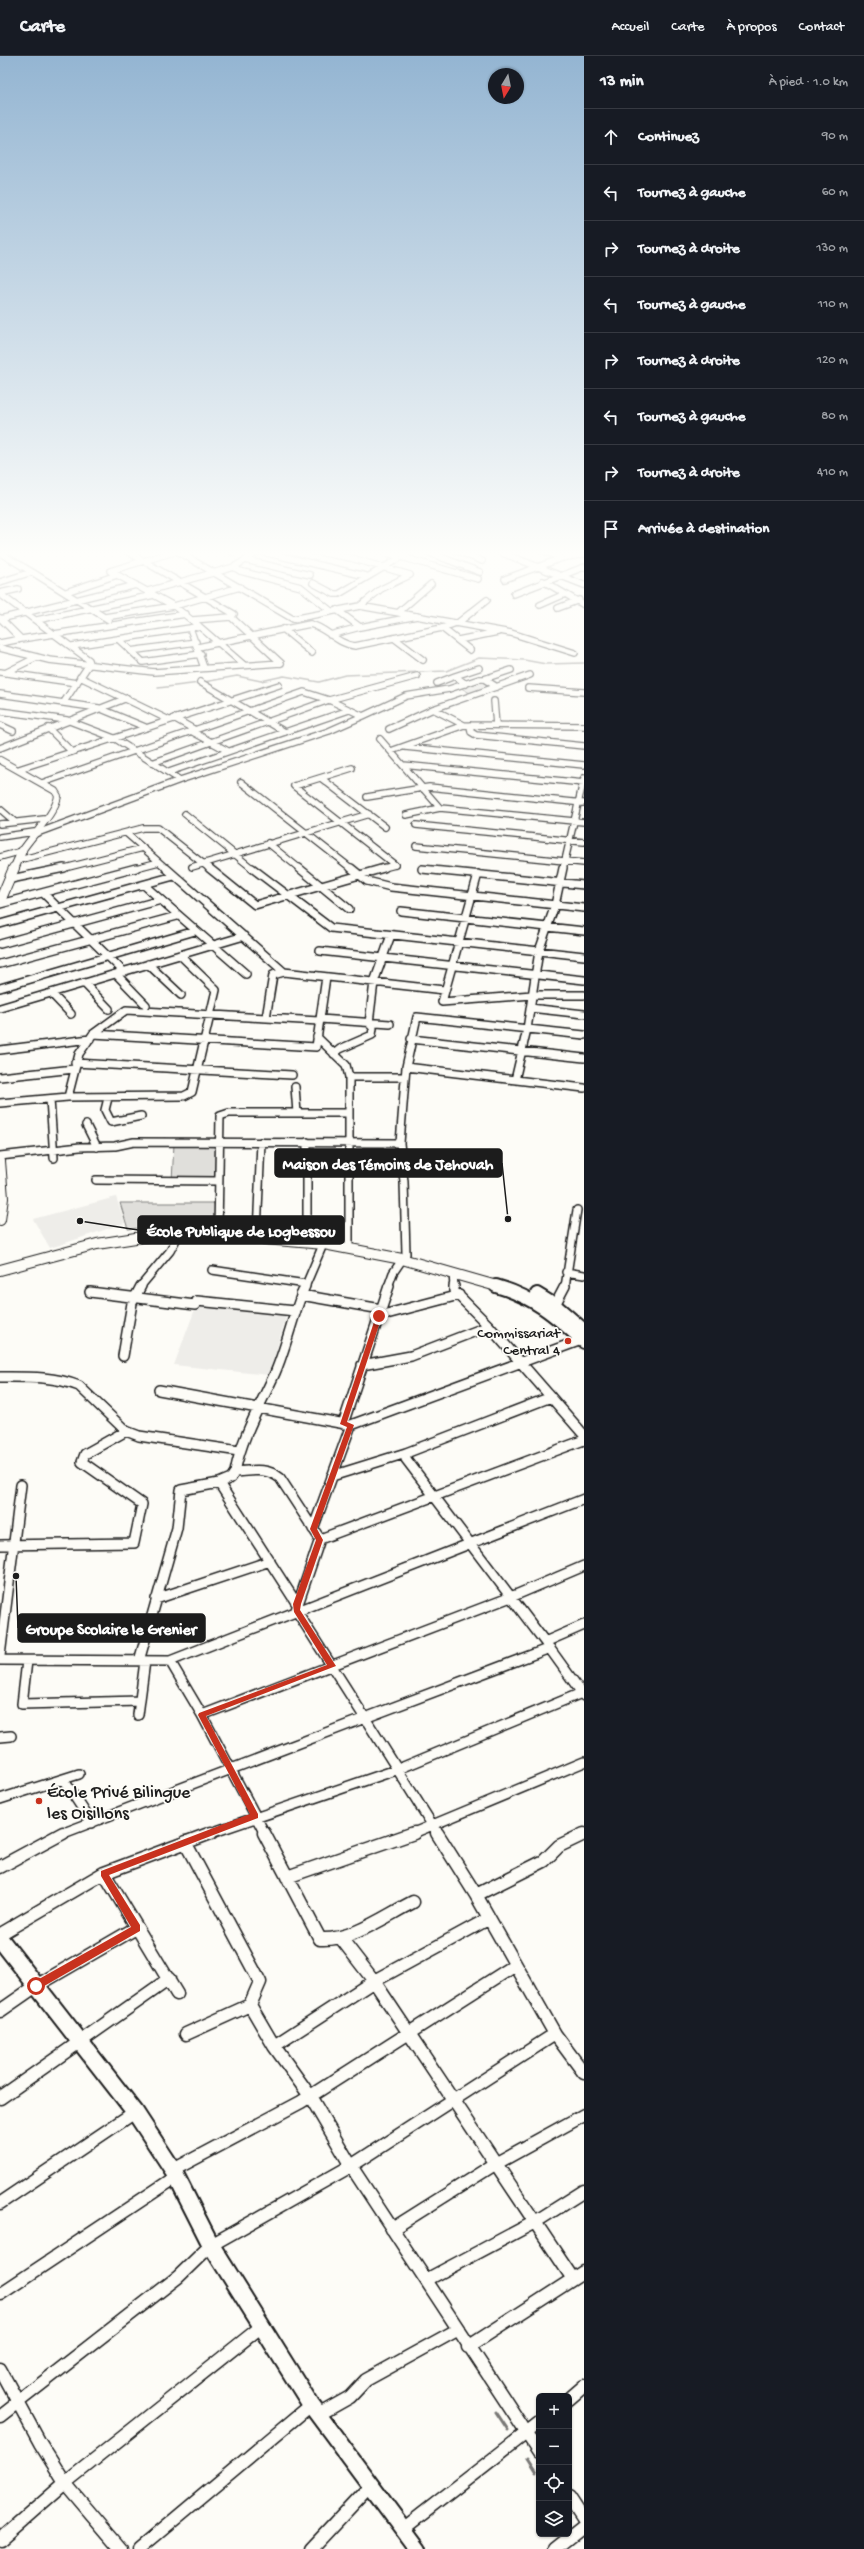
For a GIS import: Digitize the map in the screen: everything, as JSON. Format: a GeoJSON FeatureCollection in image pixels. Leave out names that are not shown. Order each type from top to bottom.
{"type":"FeatureCollection","features":[{"type":"Feature","properties":{"kind":"main road"},"geometry":{"type":"LineString","coordinates":[[0,902],[22,851]]}},
{"type":"Feature","properties":{"kind":"main road"},"geometry":{"type":"LineString","coordinates":[[0,1161],[3,1198],[0,1220]]}},
{"type":"Feature","properties":{"kind":"main road"},"geometry":{"type":"LineString","coordinates":[[0,1267],[113,1234],[177,1228],[307,1238],[404,1256],[453,1273],[529,1296],[549,1310],[583,1338]]}},
{"type":"Feature","properties":{"kind":"main road"},"geometry":{"type":"LineString","coordinates":[[0,1270],[97,1244],[134,1238],[179,1234],[349,1243],[520,1286],[555,1305],[583,1338]]}},
{"type":"Feature","properties":{"kind":"main road"},"geometry":{"type":"LineString","coordinates":[[0,1939],[135,2112],[175,2173],[211,2245],[315,2410],[418,2549]]}},
{"type":"Feature","properties":{"kind":"street"},"geometry":{"type":"LineString","coordinates":[[3,673],[17,666]]}},
{"type":"Feature","properties":{"kind":"street"},"geometry":{"type":"LineString","coordinates":[[64,702],[88,666]]}},
{"type":"Feature","properties":{"kind":"street"},"geometry":{"type":"LineString","coordinates":[[92,666],[154,672],[226,666]]}},
{"type":"Feature","properties":{"kind":"street"},"geometry":{"type":"LineString","coordinates":[[437,683],[479,668]]}},
{"type":"Feature","properties":{"kind":"street"},"geometry":{"type":"LineString","coordinates":[[0,837],[33,834],[180,780],[330,731],[406,696],[466,684],[511,670]]}},
{"type":"Feature","properties":{"kind":"street"},"geometry":{"type":"LineString","coordinates":[[3,673],[77,683]]}},
{"type":"Feature","properties":{"kind":"street"},"geometry":{"type":"LineString","coordinates":[[152,763],[329,700],[416,676]]}},
{"type":"Feature","properties":{"kind":"street"},"geometry":{"type":"LineString","coordinates":[[455,676],[466,684]]}},
{"type":"Feature","properties":{"kind":"street"},"geometry":{"type":"LineString","coordinates":[[389,729],[434,709],[530,676]]}},
{"type":"Feature","properties":{"kind":"street"},"geometry":{"type":"LineString","coordinates":[[80,677],[193,730],[228,752]]}},
{"type":"Feature","properties":{"kind":"street"},"geometry":{"type":"LineString","coordinates":[[484,679],[497,687]]}},
{"type":"Feature","properties":{"kind":"street"},"geometry":{"type":"LineString","coordinates":[[200,682],[285,732]]}},
{"type":"Feature","properties":{"kind":"street"},"geometry":{"type":"LineString","coordinates":[[19,769],[145,727],[279,685]]}},
{"type":"Feature","properties":{"kind":"street"},"geometry":{"type":"LineString","coordinates":[[528,688],[584,692]]}},
{"type":"Feature","properties":{"kind":"street"},"geometry":{"type":"LineString","coordinates":[[42,783],[304,692],[329,700],[363,716]]}},
{"type":"Feature","properties":{"kind":"street"},"geometry":{"type":"LineString","coordinates":[[0,694],[99,708],[145,727]]}},
{"type":"Feature","properties":{"kind":"street"},"geometry":{"type":"LineString","coordinates":[[0,748],[67,720],[127,698]]}},
{"type":"Feature","properties":{"kind":"street"},"geometry":{"type":"LineString","coordinates":[[494,701],[496,725]]}},
{"type":"Feature","properties":{"kind":"street"},"geometry":{"type":"LineString","coordinates":[[434,709],[467,725],[471,732],[476,735],[584,746]]}},
{"type":"Feature","properties":{"kind":"street"},"geometry":{"type":"LineString","coordinates":[[169,772],[349,710]]}},
{"type":"Feature","properties":{"kind":"street"},"geometry":{"type":"LineString","coordinates":[[0,711],[67,720],[114,738],[132,751],[180,780]]}},
{"type":"Feature","properties":{"kind":"street"},"geometry":{"type":"LineString","coordinates":[[0,725],[13,731]]}},
{"type":"Feature","properties":{"kind":"street"},"geometry":{"type":"LineString","coordinates":[[391,751],[467,725],[584,726]]}},
{"type":"Feature","properties":{"kind":"street"},"geometry":{"type":"LineString","coordinates":[[48,728],[72,752]]}},
{"type":"Feature","properties":{"kind":"street"},"geometry":{"type":"LineString","coordinates":[[380,739],[440,808]]}},
{"type":"Feature","properties":{"kind":"street"},"geometry":{"type":"LineString","coordinates":[[402,746],[584,765]]}},
{"type":"Feature","properties":{"kind":"street"},"geometry":{"type":"LineString","coordinates":[[0,760],[19,769],[55,791],[58,796],[56,807],[44,819],[22,851],[0,857]]}},
{"type":"Feature","properties":{"kind":"street"},"geometry":{"type":"LineString","coordinates":[[403,765],[584,782],[581,802],[574,821],[555,905],[546,927],[539,951],[527,1029],[515,1080]]}},
{"type":"Feature","properties":{"kind":"street"},"geometry":{"type":"LineString","coordinates":[[19,860],[144,828],[158,828],[203,862],[251,904],[258,905],[395,865],[294,786],[352,768]]}},
{"type":"Feature","properties":{"kind":"street"},"geometry":{"type":"LineString","coordinates":[[321,778],[385,827]]}},
{"type":"Feature","properties":{"kind":"street"},"geometry":{"type":"LineString","coordinates":[[241,782],[358,876],[377,885],[584,908]]}},
{"type":"Feature","properties":{"kind":"street"},"geometry":{"type":"LineString","coordinates":[[367,797],[423,788],[581,802]]}},
{"type":"Feature","properties":{"kind":"street"},"geometry":{"type":"LineString","coordinates":[[0,808],[15,822]]}},
{"type":"Feature","properties":{"kind":"street"},"geometry":{"type":"LineString","coordinates":[[406,815],[440,808],[584,822]]}},
{"type":"Feature","properties":{"kind":"street"},"geometry":{"type":"LineString","coordinates":[[185,814],[286,896],[331,928],[584,956]]}},
{"type":"Feature","properties":{"kind":"street"},"geometry":{"type":"LineString","coordinates":[[192,867],[203,862],[368,814]]}},
{"type":"Feature","properties":{"kind":"street"},"geometry":{"type":"LineString","coordinates":[[0,824],[44,819]]}},
{"type":"Feature","properties":{"kind":"street"},"geometry":{"type":"LineString","coordinates":[[416,825],[584,842]]}},
{"type":"Feature","properties":{"kind":"street"},"geometry":{"type":"LineString","coordinates":[[126,833],[284,972]]}},
{"type":"Feature","properties":{"kind":"street"},"geometry":{"type":"LineString","coordinates":[[268,843],[349,909]]}},
{"type":"Feature","properties":{"kind":"street"},"geometry":{"type":"LineString","coordinates":[[416,846],[584,863]]}},
{"type":"Feature","properties":{"kind":"street"},"geometry":{"type":"LineString","coordinates":[[11,878],[34,876],[142,848]]}},
{"type":"Feature","properties":{"kind":"street"},"geometry":{"type":"LineString","coordinates":[[0,902],[43,893],[159,862]]}},
{"type":"Feature","properties":{"kind":"street"},"geometry":{"type":"LineString","coordinates":[[422,868],[584,885]]}},
{"type":"Feature","properties":{"kind":"street"},"geometry":{"type":"LineString","coordinates":[[478,874],[444,990],[442,1002],[532,995],[584,995]]}},
{"type":"Feature","properties":{"kind":"street"},"geometry":{"type":"LineString","coordinates":[[0,924],[59,909],[174,876]]}},
{"type":"Feature","properties":{"kind":"street"},"geometry":{"type":"LineString","coordinates":[[144,885],[177,916],[246,974]]}},
{"type":"Feature","properties":{"kind":"street"},"geometry":{"type":"LineString","coordinates":[[43,893],[124,972]]}},
{"type":"Feature","properties":{"kind":"street"},"geometry":{"type":"LineString","coordinates":[[0,944],[161,900]]}},
{"type":"Feature","properties":{"kind":"street"},"geometry":{"type":"LineString","coordinates":[[401,911],[584,931]]}},
{"type":"Feature","properties":{"kind":"street"},"geometry":{"type":"LineString","coordinates":[[0,964],[177,916]]}},
{"type":"Feature","properties":{"kind":"street"},"geometry":{"type":"LineString","coordinates":[[0,988],[196,931]]}},
{"type":"Feature","properties":{"kind":"street"},"geometry":{"type":"LineString","coordinates":[[334,1054],[340,1049],[372,1036],[372,1028],[369,1023],[374,982],[391,935]]}},
{"type":"Feature","properties":{"kind":"street"},"geometry":{"type":"LineString","coordinates":[[0,1008],[244,936]]}},
{"type":"Feature","properties":{"kind":"street"},"geometry":{"type":"LineString","coordinates":[[320,951],[584,980]]}},
{"type":"Feature","properties":{"kind":"street"},"geometry":{"type":"LineString","coordinates":[[0,1103],[68,1097],[108,1098],[189,1095],[192,1092],[198,1070],[216,990],[180,955]]}},
{"type":"Feature","properties":{"kind":"street"},"geometry":{"type":"LineString","coordinates":[[148,964],[181,996]]}},
{"type":"Feature","properties":{"kind":"street"},"geometry":{"type":"LineString","coordinates":[[266,1018],[273,975],[284,972],[444,990]]}},
{"type":"Feature","properties":{"kind":"street"},"geometry":{"type":"LineString","coordinates":[[116,974],[146,1005]]}},
{"type":"Feature","properties":{"kind":"street"},"geometry":{"type":"LineString","coordinates":[[0,1050],[92,1037],[316,1047],[326,977]]}},
{"type":"Feature","properties":{"kind":"street"},"geometry":{"type":"LineString","coordinates":[[84,983],[109,1010]]}},
{"type":"Feature","properties":{"kind":"street"},"geometry":{"type":"LineString","coordinates":[[51,993],[71,1014]]}},
{"type":"Feature","properties":{"kind":"street"},"geometry":{"type":"LineString","coordinates":[[530,1008],[584,1014]]}},
{"type":"Feature","properties":{"kind":"street"},"geometry":{"type":"LineString","coordinates":[[68,1097],[75,1066],[92,1037],[126,1010],[210,1016],[390,1024]]}},
{"type":"Feature","properties":{"kind":"street"},"geometry":{"type":"LineString","coordinates":[[313,1529],[332,1476],[362,1365],[393,1274],[404,1256],[404,1182],[400,1143],[406,1067],[417,1017],[584,1035]]}},
{"type":"Feature","properties":{"kind":"street"},"geometry":{"type":"LineString","coordinates":[[317,1037],[346,1065],[349,1077],[349,1243]]}},
{"type":"Feature","properties":{"kind":"street"},"geometry":{"type":"LineString","coordinates":[[411,1039],[584,1058]]}},
{"type":"Feature","properties":{"kind":"street"},"geometry":{"type":"LineString","coordinates":[[0,1077],[75,1066],[292,1075]]}},
{"type":"Feature","properties":{"kind":"street"},"geometry":{"type":"LineString","coordinates":[[406,1067],[584,1088]]}},
{"type":"Feature","properties":{"kind":"street"},"geometry":{"type":"LineString","coordinates":[[349,1077],[405,1077]]}},
{"type":"Feature","properties":{"kind":"street"},"geometry":{"type":"LineString","coordinates":[[295,1087],[297,1113]]}},
{"type":"Feature","properties":{"kind":"street"},"geometry":{"type":"LineString","coordinates":[[108,1098],[105,1110],[112,1122],[142,1116]]}},
{"type":"Feature","properties":{"kind":"street"},"geometry":{"type":"LineString","coordinates":[[50,1099],[54,1154]]}},
{"type":"Feature","properties":{"kind":"street"},"geometry":{"type":"LineString","coordinates":[[218,1230],[218,1142],[220,1116],[224,1114],[349,1113]]}},
{"type":"Feature","properties":{"kind":"street"},"geometry":{"type":"LineString","coordinates":[[86,1125],[97,1147]]}},
{"type":"Feature","properties":{"kind":"street"},"geometry":{"type":"LineString","coordinates":[[0,1156],[54,1154],[134,1142],[400,1143]]}},
{"type":"Feature","properties":{"kind":"street"},"geometry":{"type":"LineString","coordinates":[[257,1233],[261,1142]]}},
{"type":"Feature","properties":{"kind":"street"},"geometry":{"type":"LineString","coordinates":[[307,1142],[307,1238]]}},
{"type":"Feature","properties":{"kind":"street"},"geometry":{"type":"LineString","coordinates":[[96,1180],[218,1181]]}},
{"type":"Feature","properties":{"kind":"street"},"geometry":{"type":"LineString","coordinates":[[555,1305],[565,1286],[577,1210]]}},
{"type":"Feature","properties":{"kind":"street"},"geometry":{"type":"LineString","coordinates":[[123,1356],[134,1297],[156,1268],[169,1254],[179,1234]]}},
{"type":"Feature","properties":{"kind":"street"},"geometry":{"type":"LineString","coordinates":[[138,1715],[142,1661],[156,1599],[177,1528],[181,1490],[219,1483],[231,1478],[235,1472],[239,1451],[256,1407],[275,1372],[301,1295],[325,1242]]}},
{"type":"Feature","properties":{"kind":"street"},"geometry":{"type":"LineString","coordinates":[[212,1270],[306,1284]]}},
{"type":"Feature","properties":{"kind":"street"},"geometry":{"type":"LineString","coordinates":[[566,1272],[584,1275]]}},
{"type":"Feature","properties":{"kind":"street"},"geometry":{"type":"LineString","coordinates":[[453,1273],[452,1287],[489,1326],[584,1435]]}},
{"type":"Feature","properties":{"kind":"street"},"geometry":{"type":"LineString","coordinates":[[90,1292],[295,1311]]}},
{"type":"Feature","properties":{"kind":"street"},"geometry":{"type":"LineString","coordinates":[[301,1295],[380,1313],[459,1295]]}},
{"type":"Feature","properties":{"kind":"street"},"geometry":{"type":"LineString","coordinates":[[362,1365],[378,1365],[399,1359],[489,1326]]}},
{"type":"Feature","properties":{"kind":"street"},"geometry":{"type":"LineString","coordinates":[[159,1390],[347,1424],[521,1362],[583,1338]]}},
{"type":"Feature","properties":{"kind":"street"},"geometry":{"type":"LineString","coordinates":[[0,1377],[48,1377],[72,1383],[79,1386],[126,1431],[139,1436],[239,1451]]}},
{"type":"Feature","properties":{"kind":"street"},"geometry":{"type":"LineString","coordinates":[[332,1476],[406,1453],[551,1397]]}},
{"type":"Feature","properties":{"kind":"street"},"geometry":{"type":"LineString","coordinates":[[0,1545],[134,1543],[142,1504],[82,1462],[85,1454],[126,1431]]}},
{"type":"Feature","properties":{"kind":"street"},"geometry":{"type":"LineString","coordinates":[[320,1540],[584,1440]]}},
{"type":"Feature","properties":{"kind":"street"},"geometry":{"type":"LineString","coordinates":[[0,1934],[104,1873],[255,1816],[396,1770],[583,1694],[471,1542],[433,1497],[406,1459],[406,1453]]}},
{"type":"Feature","properties":{"kind":"street"},"geometry":{"type":"LineString","coordinates":[[235,1472],[272,1472],[280,1478],[320,1540]]}},
{"type":"Feature","properties":{"kind":"street"},"geometry":{"type":"LineString","coordinates":[[219,1483],[270,1561],[396,1770],[476,1895],[514,1966],[555,2034],[584,2072]]}},
{"type":"Feature","properties":{"kind":"street"},"geometry":{"type":"LineString","coordinates":[[0,1656],[21,1485]]}},
{"type":"Feature","properties":{"kind":"street"},"geometry":{"type":"LineString","coordinates":[[0,1660],[170,1661],[297,1607],[584,1499]]}},
{"type":"Feature","properties":{"kind":"street"},"geometry":{"type":"LineString","coordinates":[[297,1607],[320,1540]]}},
{"type":"Feature","properties":{"kind":"street"},"geometry":{"type":"LineString","coordinates":[[156,1599],[270,1561]]}},
{"type":"Feature","properties":{"kind":"street"},"geometry":{"type":"LineString","coordinates":[[202,1715],[512,1597],[584,1566]]}},
{"type":"Feature","properties":{"kind":"street"},"geometry":{"type":"LineString","coordinates":[[0,1867],[71,1828],[92,1823],[365,1718],[547,1645],[584,1625]]}},
{"type":"Feature","properties":{"kind":"street"},"geometry":{"type":"LineString","coordinates":[[27,1660],[22,1704],[140,1701]]}},
{"type":"Feature","properties":{"kind":"street"},"geometry":{"type":"LineString","coordinates":[[170,1661],[202,1715],[320,1939],[327,1941],[340,1937],[413,1902]]}},
{"type":"Feature","properties":{"kind":"street"},"geometry":{"type":"LineString","coordinates":[[0,1736],[11,1736]]}},
{"type":"Feature","properties":{"kind":"street"},"geometry":{"type":"LineString","coordinates":[[286,1877],[433,1826],[584,1762]]}},
{"type":"Feature","properties":{"kind":"street"},"geometry":{"type":"LineString","coordinates":[[0,1799],[79,1774]]}},
{"type":"Feature","properties":{"kind":"street"},"geometry":{"type":"LineString","coordinates":[[63,1779],[92,1823]]}},
{"type":"Feature","properties":{"kind":"street"},"geometry":{"type":"LineString","coordinates":[[476,1895],[544,1860],[559,1846],[584,1834]]}},
{"type":"Feature","properties":{"kind":"street"},"geometry":{"type":"LineString","coordinates":[[185,1842],[260,1982],[250,2005],[186,2034]]}},
{"type":"Feature","properties":{"kind":"street"},"geometry":{"type":"LineString","coordinates":[[104,1873],[136,1928],[178,1994]]}},
{"type":"Feature","properties":{"kind":"street"},"geometry":{"type":"LineString","coordinates":[[274,2046],[374,1981],[488,1919]]}},
{"type":"Feature","properties":{"kind":"street"},"geometry":{"type":"LineString","coordinates":[[0,2011],[36,1986],[136,1928]]}},
{"type":"Feature","properties":{"kind":"street"},"geometry":{"type":"LineString","coordinates":[[340,1937],[374,1981],[452,2100],[573,2279]]}},
{"type":"Feature","properties":{"kind":"street"},"geometry":{"type":"LineString","coordinates":[[0,2294],[175,2173],[310,2096],[514,1966]]}},
{"type":"Feature","properties":{"kind":"street"},"geometry":{"type":"LineString","coordinates":[[0,2098],[169,1979]]}},
{"type":"Feature","properties":{"kind":"street"},"geometry":{"type":"LineString","coordinates":[[250,2005],[274,2046],[310,2096],[351,2166],[457,2330],[536,2447]]}},
{"type":"Feature","properties":{"kind":"street"},"geometry":{"type":"LineString","coordinates":[[0,2416],[178,2276],[211,2245],[351,2166],[555,2034]]}},
{"type":"Feature","properties":{"kind":"street"},"geometry":{"type":"LineString","coordinates":[[0,2203],[135,2112]]}},
{"type":"Feature","properties":{"kind":"street"},"geometry":{"type":"LineString","coordinates":[[392,2229],[495,2164],[584,2115]]}},
{"type":"Feature","properties":{"kind":"street"},"geometry":{"type":"LineString","coordinates":[[426,2280],[535,2222],[584,2191]]}},
{"type":"Feature","properties":{"kind":"street"},"geometry":{"type":"LineString","coordinates":[[468,2347],[584,2272]]}},
{"type":"Feature","properties":{"kind":"street"},"geometry":{"type":"LineString","coordinates":[[0,2540],[65,2483],[262,2326]]}},
{"type":"Feature","properties":{"kind":"street"},"geometry":{"type":"LineString","coordinates":[[139,2549],[315,2410],[350,2397],[366,2380],[457,2330]]}},
{"type":"Feature","properties":{"kind":"street"},"geometry":{"type":"LineString","coordinates":[[0,2369],[17,2402],[65,2483],[120,2549]]}},
{"type":"Feature","properties":{"kind":"street"},"geometry":{"type":"LineString","coordinates":[[572,2396],[584,2386]]}},
{"type":"Feature","properties":{"kind":"street"},"geometry":{"type":"LineString","coordinates":[[403,2529],[536,2426]]}},
{"type":"Feature","properties":{"kind":"street"},"geometry":{"type":"LineString","coordinates":[[311,2549],[370,2486]]}},
{"type":"Feature","properties":{"kind":"street"},"geometry":{"type":"LineString","coordinates":[[572,2501],[584,2520]]}},
{"type":"Feature","properties":{"kind":"street"},"geometry":{"type":"LineString","coordinates":[[555,2549],[584,2526]]}},
{"type":"Feature","properties":{"kind":"shaded area"},"geometry":{"type":"Polygon","coordinates":[[[484,680],[496,687],[472,694],[461,688],[484,680]]]}},
{"type":"Feature","properties":{"kind":"shaded area"},"geometry":{"type":"Polygon","coordinates":[[[174,1144],[216,1147],[215,1182],[172,1181],[174,1144]]]}},
{"type":"Feature","properties":{"kind":"shaded area"},"geometry":{"type":"Polygon","coordinates":[[[116,1197],[125,1223],[50,1248],[33,1219],[116,1197]]]}},
{"type":"Feature","properties":{"kind":"shaded area"},"geometry":{"type":"Polygon","coordinates":[[[120,1203],[214,1203],[217,1221],[213,1221],[213,1226],[166,1226],[128,1229],[120,1203]]]}},
{"type":"Feature","properties":{"kind":"shaded area"},"geometry":{"type":"Polygon","coordinates":[[[197,1304],[287,1314],[269,1375],[174,1365],[197,1304]]]}},
{"type":"Feature","properties":{"kind":"waterway"},"geometry":{"type":"LineString","coordinates":[[204,682],[237,676],[261,681],[284,676],[319,682],[345,675],[446,671],[458,666]]}},
{"type":"Feature","properties":{"kind":"waterway"},"geometry":{"type":"LineString","coordinates":[[158,688],[200,683]]}},
{"type":"Feature","properties":{"kind":"waterway"},"geometry":{"type":"LineString","coordinates":[[496,2412],[508,2430]]}},
{"type":"Feature","properties":{"kind":"waterway"},"geometry":{"type":"LineString","coordinates":[[527,2458],[536,2472]]}},
{"type":"Feature","properties":{"kind":"place","name":"Maison des Témoins de Jehovah"},"geometry":{"type":"Point","coordinates":[508,1219]}},
{"type":"Feature","properties":{"kind":"place","name":"École Publique de Logbessou"},"geometry":{"type":"Point","coordinates":[80,1221]}},
{"type":"Feature","properties":{"kind":"place","name":"Commissariat Central 4"},"geometry":{"type":"Point","coordinates":[568,1341]}},
{"type":"Feature","properties":{"kind":"place","name":"Groupe Scolaire le Grenier"},"geometry":{"type":"Point","coordinates":[16,1576]}},
{"type":"Feature","properties":{"kind":"place","name":"École Privé Bilingue les Oisillons"},"geometry":{"type":"Point","coordinates":[39,1801]}},
{"type":"Feature","properties":{"kind":"route"},"geometry":{"type":"LineString","coordinates":[[36,1986],[136,1928],[104,1873],[255,1816],[202,1715],[332,1666],[296,1610],[320,1540],[313,1529],[351,1425],[343,1424],[379,1316]]}}]}
